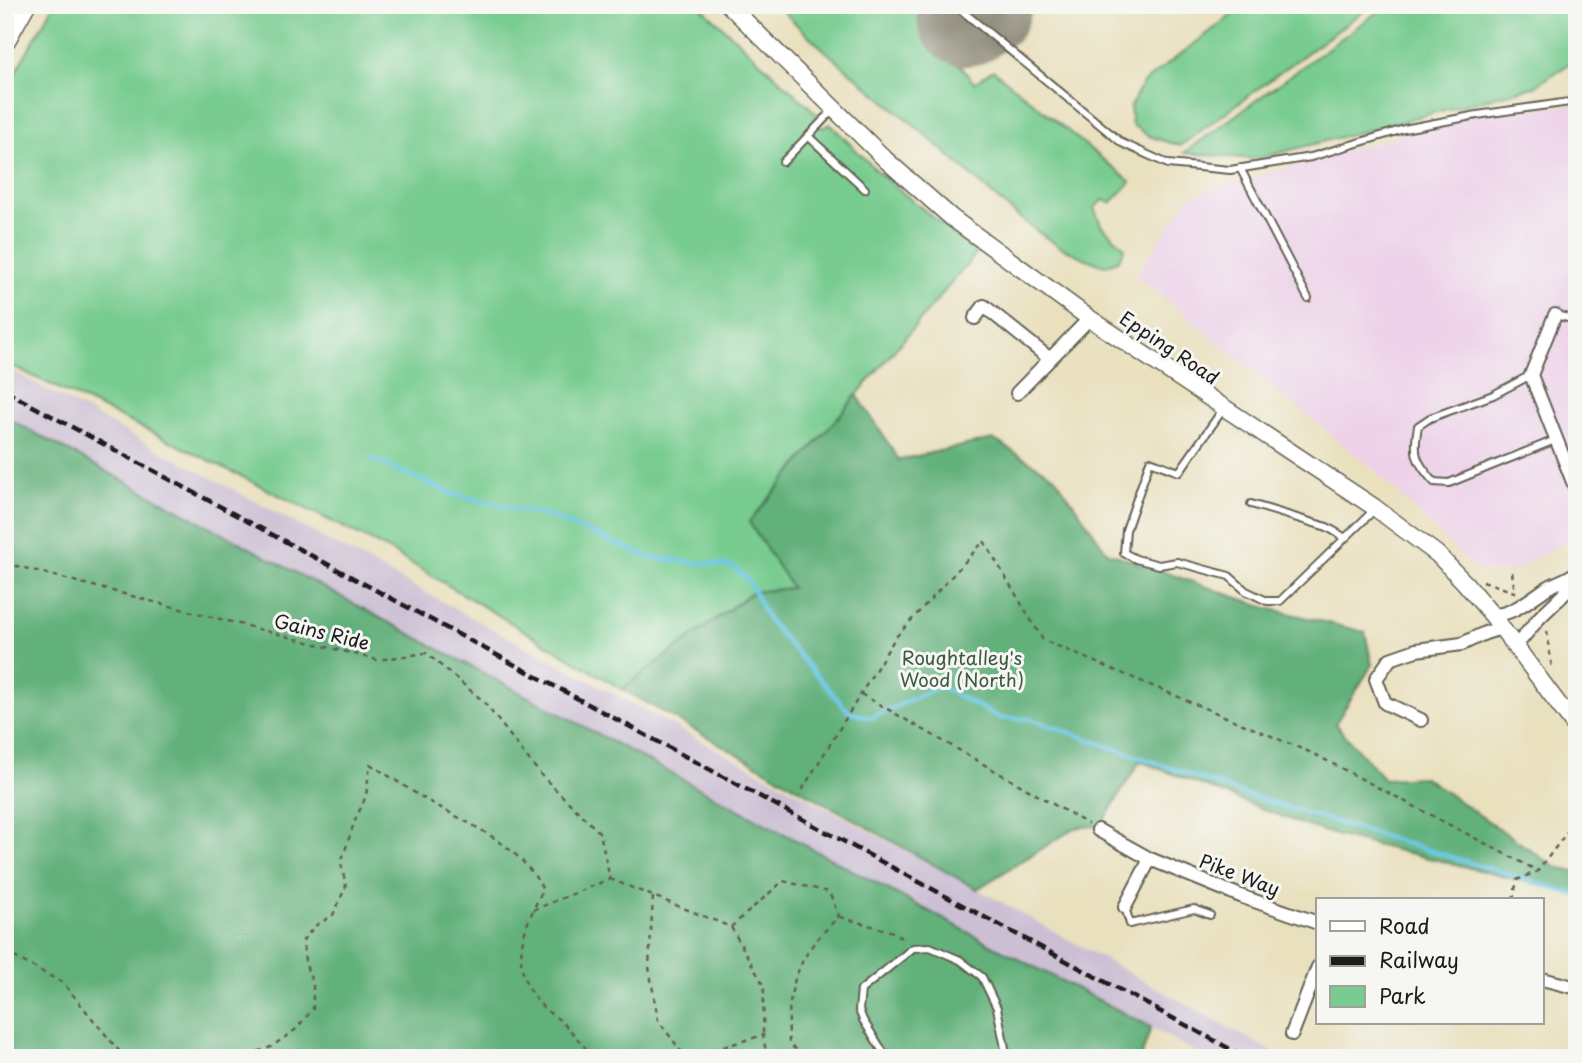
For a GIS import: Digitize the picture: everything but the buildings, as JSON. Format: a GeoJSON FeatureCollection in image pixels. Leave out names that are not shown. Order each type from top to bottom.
{"type":"FeatureCollection","features":[{"type":"Feature","properties":{"kind":"highway"},"geometry":{"type":"LineString","coordinates":[[5,39],[24,5]]}},
{"type":"Feature","properties":{"kind":"main road","name":"Epping Road"},"geometry":{"type":"LineString","coordinates":[[729,5],[886,160],[953,218],[1088,317],[1374,507],[1437,554],[1465,583],[1577,729]]}},
{"type":"Feature","properties":{"kind":"street"},"geometry":{"type":"LineString","coordinates":[[975,318],[984,306],[1050,359]]}},
{"type":"Feature","properties":{"kind":"street"},"geometry":{"type":"LineString","coordinates":[[1555,315],[1531,375],[1577,492]]}},
{"type":"Feature","properties":{"kind":"street"},"geometry":{"type":"LineString","coordinates":[[1017,393],[1088,317]]}},
{"type":"Feature","properties":{"kind":"street"},"geometry":{"type":"LineString","coordinates":[[1421,720],[1385,703],[1376,679],[1390,659],[1416,650],[1462,644],[1485,632],[1501,615],[1573,576]]}},
{"type":"Feature","properties":{"kind":"street"},"geometry":{"type":"LineString","coordinates":[[1515,647],[1566,592],[1573,576]]}},
{"type":"Feature","properties":{"kind":"street","name":"Pike Way"},"geometry":{"type":"LineString","coordinates":[[1098,830],[1150,859],[1243,897],[1316,922]]}},
{"type":"Feature","properties":{"kind":"street"},"geometry":{"type":"LineString","coordinates":[[1125,907],[1150,859]]}},
{"type":"Feature","properties":{"kind":"street"},"geometry":{"type":"LineString","coordinates":[[1292,1034],[1316,972]]}},
{"type":"Feature","properties":{"kind":"street"},"geometry":{"type":"LineString","coordinates":[[1544,980],[1577,988]]}},
{"type":"Feature","properties":{"kind":"lane"},"geometry":{"type":"LineString","coordinates":[[955,5],[1122,143],[1168,164],[1230,170],[1311,157],[1404,129],[1477,115],[1577,102]]}},
{"type":"Feature","properties":{"kind":"lane"},"geometry":{"type":"LineString","coordinates":[[783,162],[834,109]]}},
{"type":"Feature","properties":{"kind":"lane"},"geometry":{"type":"LineString","coordinates":[[808,135],[865,189]]}},
{"type":"Feature","properties":{"kind":"lane"},"geometry":{"type":"LineString","coordinates":[[1240,168],[1308,298]]}},
{"type":"Feature","properties":{"kind":"lane"},"geometry":{"type":"LineString","coordinates":[[1555,315],[1577,320]]}},
{"type":"Feature","properties":{"kind":"lane"},"geometry":{"type":"LineString","coordinates":[[1531,375],[1493,395],[1430,418],[1418,426],[1415,445],[1419,466],[1434,482],[1449,483],[1556,439]]}},
{"type":"Feature","properties":{"kind":"lane"},"geometry":{"type":"LineString","coordinates":[[1224,408],[1179,472],[1150,461],[1126,530],[1124,553],[1159,565],[1177,562],[1229,576],[1246,591],[1268,601],[1280,600],[1370,514],[1374,507]]}},
{"type":"Feature","properties":{"kind":"lane"},"geometry":{"type":"LineString","coordinates":[[1251,504],[1327,527],[1344,537]]}},
{"type":"Feature","properties":{"kind":"lane"},"geometry":{"type":"LineString","coordinates":[[1125,907],[1130,924],[1194,908],[1210,915]]}},
{"type":"Feature","properties":{"kind":"lane"},"geometry":{"type":"LineString","coordinates":[[887,1058],[859,1010],[861,990],[913,948],[930,947],[960,960],[982,977],[997,1008],[1007,1058]]}},
{"type":"Feature","properties":{"kind":"path"},"geometry":{"type":"LineString","coordinates":[[802,790],[895,638],[984,541],[1043,640],[1314,754],[1538,871]]}},
{"type":"Feature","properties":{"kind":"path","name":"Gains Ride"},"geometry":{"type":"LineString","coordinates":[[5,564],[377,660],[426,653],[483,701],[541,775],[600,834],[610,879]]}},
{"type":"Feature","properties":{"kind":"path"},"geometry":{"type":"LineString","coordinates":[[1512,572],[1515,593]]}},
{"type":"Feature","properties":{"kind":"path"},"geometry":{"type":"LineString","coordinates":[[1483,581],[1523,595]]}},
{"type":"Feature","properties":{"kind":"path"},"geometry":{"type":"LineString","coordinates":[[1546,624],[1553,672]]}},
{"type":"Feature","properties":{"kind":"path"},"geometry":{"type":"LineString","coordinates":[[860,694],[1098,830]]}},
{"type":"Feature","properties":{"kind":"path"},"geometry":{"type":"LineString","coordinates":[[239,1058],[271,1046],[295,1030],[313,1009],[313,985],[305,962],[303,940],[315,926],[333,915],[346,886],[341,863],[366,796],[370,764],[433,804],[490,834],[535,875],[543,890],[533,909],[522,945],[520,964],[527,985],[542,1006],[562,1022],[591,1057],[597,1058]]}},
{"type":"Feature","properties":{"kind":"path"},"geometry":{"type":"LineString","coordinates":[[1513,898],[1517,880],[1538,871],[1577,819]]}},
{"type":"Feature","properties":{"kind":"path"},"geometry":{"type":"LineString","coordinates":[[533,909],[610,879],[731,927],[764,986],[763,1035],[767,1058]]}},
{"type":"Feature","properties":{"kind":"path"},"geometry":{"type":"LineString","coordinates":[[731,927],[783,881],[829,892],[839,916]]}},
{"type":"Feature","properties":{"kind":"path"},"geometry":{"type":"LineString","coordinates":[[653,896],[649,967],[658,1020],[686,1058],[763,1035]]}},
{"type":"Feature","properties":{"kind":"path"},"geometry":{"type":"LineString","coordinates":[[839,916],[893,932],[913,948]]}},
{"type":"Feature","properties":{"kind":"path"},"geometry":{"type":"LineString","coordinates":[[839,916],[810,948],[793,980],[788,1014],[789,1044],[808,1058],[863,1053],[877,1041]]}},
{"type":"Feature","properties":{"kind":"path"},"geometry":{"type":"LineString","coordinates":[[5,952],[63,983],[125,1058]]}},
{"type":"Feature","properties":{"kind":"shaded area"},"geometry":{"type":"Polygon","coordinates":[[[1577,104],[1577,534],[1512,572],[1477,571],[1371,467],[1136,275],[1190,196],[1460,118],[1577,104]]]}},
{"type":"Feature","properties":{"kind":"shaded area"},"geometry":{"type":"Polygon","coordinates":[[[5,367],[977,889],[1284,1058],[1205,1058],[5,417],[5,367]]]}},
{"type":"Feature","properties":{"kind":"green space"},"geometry":{"type":"Polygon","coordinates":[[[54,5],[699,5],[817,114],[815,121],[823,128],[830,124],[882,176],[977,253],[749,522],[792,588],[752,592],[622,689],[385,548],[160,436],[5,363],[5,90],[54,5]]]}},
{"type":"Feature","properties":{"kind":"green space"},"geometry":{"type":"Polygon","coordinates":[[[777,5],[913,5],[974,83],[993,70],[1131,182],[1111,203],[1103,200],[1094,208],[1101,225],[1125,248],[1118,261],[1104,266],[1064,249],[1035,229],[832,57],[777,5]]]}},
{"type":"Feature","properties":{"kind":"green space"},"geometry":{"type":"Polygon","coordinates":[[[1245,5],[1372,5],[1180,146],[1149,136],[1132,125],[1130,107],[1143,83],[1245,5]]]}},
{"type":"Feature","properties":{"kind":"green space"},"geometry":{"type":"Polygon","coordinates":[[[1387,5],[1577,5],[1577,59],[1533,87],[1256,159],[1184,153],[1387,5]]]}},
{"type":"Feature","properties":{"kind":"green space","name":"Roughtalley's Wood (North)"},"geometry":{"type":"Polygon","coordinates":[[[857,395],[899,460],[993,439],[1055,477],[1107,552],[1267,608],[1365,632],[1372,665],[1335,724],[1384,779],[1424,777],[1542,858],[1557,867],[1577,873],[1577,894],[1342,837],[1301,824],[1140,761],[1101,825],[1075,828],[977,889],[622,689],[753,592],[792,588],[749,522],[857,395]]]}},
{"type":"Feature","properties":{"kind":"green space"},"geometry":{"type":"Polygon","coordinates":[[[5,417],[992,945],[1151,1027],[1141,1058],[5,1058],[5,417]]]}},
{"type":"Feature","properties":{"kind":"waterway"},"geometry":{"type":"LineString","coordinates":[[372,459],[454,494],[552,517],[651,558],[732,566],[748,580],[769,621],[849,712],[871,718],[940,686],[1000,718],[1031,719],[1250,796],[1577,895]]}},
{"type":"Feature","properties":{"kind":"runway"},"geometry":{"type":"LineString","coordinates":[[967,16],[982,5]]}},
{"type":"Feature","properties":{"kind":"railway"},"geometry":{"type":"LineString","coordinates":[[5,391],[1247,1058]]}}]}
